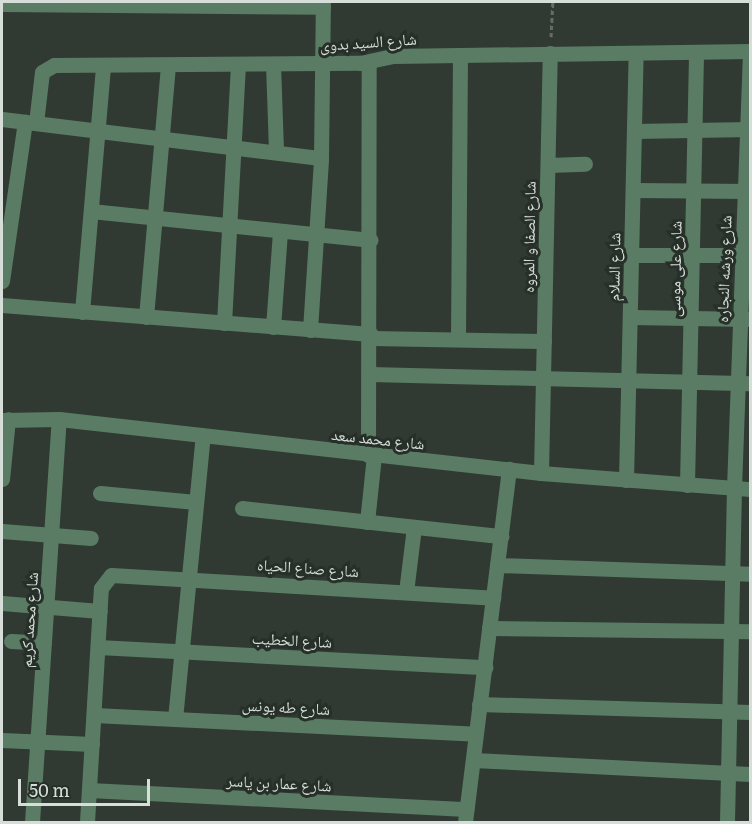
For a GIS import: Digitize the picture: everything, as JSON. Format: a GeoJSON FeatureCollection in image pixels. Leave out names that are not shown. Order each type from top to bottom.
{"type":"FeatureCollection","features":[{"type":"Feature","properties":{"kind":"street"},"geometry":{"type":"LineString","coordinates":[[2,4],[323,4],[321,158],[310,330]]}},
{"type":"Feature","properties":{"kind":"street","name":"شارع السيد بدوى"},"geometry":{"type":"LineString","coordinates":[[31,123],[42,72],[47,67],[369,62],[393,56],[550,53],[636,55],[750,51]]}},
{"type":"Feature","properties":{"kind":"street","name":"شارع ورشه النجاره"},"geometry":{"type":"LineString","coordinates":[[727,822],[734,488],[744,383],[750,51]]}},
{"type":"Feature","properties":{"kind":"street","name":"شارع الصفا و المروه"},"geometry":{"type":"LineString","coordinates":[[541,473],[550,53]]}},
{"type":"Feature","properties":{"kind":"street","name":"شارع على موسى"},"geometry":{"type":"LineString","coordinates":[[687,485],[696,54]]}},
{"type":"Feature","properties":{"kind":"street","name":"شارع السلام"},"geometry":{"type":"LineString","coordinates":[[626,480],[636,55]]}},
{"type":"Feature","properties":{"kind":"street"},"geometry":{"type":"LineString","coordinates":[[458,339],[460,56]]}},
{"type":"Feature","properties":{"kind":"street"},"geometry":{"type":"LineString","coordinates":[[366,522],[371,455],[369,62]]}},
{"type":"Feature","properties":{"kind":"street"},"geometry":{"type":"LineString","coordinates":[[224,323],[238,64]]}},
{"type":"Feature","properties":{"kind":"street"},"geometry":{"type":"LineString","coordinates":[[273,64],[276,152]]}},
{"type":"Feature","properties":{"kind":"street"},"geometry":{"type":"LineString","coordinates":[[82,312],[103,65]]}},
{"type":"Feature","properties":{"kind":"street"},"geometry":{"type":"LineString","coordinates":[[146,317],[168,65]]}},
{"type":"Feature","properties":{"kind":"street"},"geometry":{"type":"LineString","coordinates":[[2,119],[321,158]]}},
{"type":"Feature","properties":{"kind":"street"},"geometry":{"type":"LineString","coordinates":[[2,281],[31,123]]}},
{"type":"Feature","properties":{"kind":"street"},"geometry":{"type":"LineString","coordinates":[[634,130],[749,129]]}},
{"type":"Feature","properties":{"kind":"street"},"geometry":{"type":"LineString","coordinates":[[548,165],[585,164]]}},
{"type":"Feature","properties":{"kind":"street"},"geometry":{"type":"LineString","coordinates":[[633,190],[747,191]]}},
{"type":"Feature","properties":{"kind":"street"},"geometry":{"type":"LineString","coordinates":[[91,211],[370,240]]}},
{"type":"Feature","properties":{"kind":"street"},"geometry":{"type":"LineString","coordinates":[[273,327],[280,231]]}},
{"type":"Feature","properties":{"kind":"street"},"geometry":{"type":"LineString","coordinates":[[631,255],[746,255]]}},
{"type":"Feature","properties":{"kind":"street"},"geometry":{"type":"LineString","coordinates":[[2,306],[371,336],[544,340]]}},
{"type":"Feature","properties":{"kind":"street"},"geometry":{"type":"LineString","coordinates":[[630,317],[745,319]]}},
{"type":"Feature","properties":{"kind":"street"},"geometry":{"type":"LineString","coordinates":[[370,374],[744,383]]}},
{"type":"Feature","properties":{"kind":"street","name":"شارع محمد سعد"},"geometry":{"type":"LineString","coordinates":[[5,420],[59,419],[541,473],[750,489]]}},
{"type":"Feature","properties":{"kind":"street","name":"شارع محمد كريم"},"geometry":{"type":"LineString","coordinates":[[33,822],[59,419]]}},
{"type":"Feature","properties":{"kind":"street"},"geometry":{"type":"LineString","coordinates":[[2,478],[5,420]]}},
{"type":"Feature","properties":{"kind":"street"},"geometry":{"type":"LineString","coordinates":[[175,719],[203,435]]}},
{"type":"Feature","properties":{"kind":"street"},"geometry":{"type":"LineString","coordinates":[[466,816],[509,469]]}},
{"type":"Feature","properties":{"kind":"street"},"geometry":{"type":"LineString","coordinates":[[100,493],[196,502]]}},
{"type":"Feature","properties":{"kind":"street"},"geometry":{"type":"LineString","coordinates":[[242,508],[501,536]]}},
{"type":"Feature","properties":{"kind":"street"},"geometry":{"type":"LineString","coordinates":[[406,592],[414,527]]}},
{"type":"Feature","properties":{"kind":"street"},"geometry":{"type":"LineString","coordinates":[[2,531],[91,538]]}},
{"type":"Feature","properties":{"kind":"street"},"geometry":{"type":"LineString","coordinates":[[497,564],[750,574]]}},
{"type":"Feature","properties":{"kind":"street","name":"شارع صناع الحياه"},"geometry":{"type":"LineString","coordinates":[[100,611],[101,588],[106,578],[120,574],[493,598]]}},
{"type":"Feature","properties":{"kind":"street"},"geometry":{"type":"LineString","coordinates":[[2,603],[100,611],[87,822]]}},
{"type":"Feature","properties":{"kind":"street"},"geometry":{"type":"LineString","coordinates":[[489,628],[750,631]]}},
{"type":"Feature","properties":{"kind":"street"},"geometry":{"type":"LineString","coordinates":[[11,641],[44,643]]}},
{"type":"Feature","properties":{"kind":"street","name":"شارع الخطيب"},"geometry":{"type":"LineString","coordinates":[[98,647],[484,667]]}},
{"type":"Feature","properties":{"kind":"street"},"geometry":{"type":"LineString","coordinates":[[479,704],[750,711]]}},
{"type":"Feature","properties":{"kind":"street","name":"شارع طه يونس"},"geometry":{"type":"LineString","coordinates":[[94,715],[476,734]]}},
{"type":"Feature","properties":{"kind":"street"},"geometry":{"type":"LineString","coordinates":[[2,740],[92,744]]}},
{"type":"Feature","properties":{"kind":"street"},"geometry":{"type":"LineString","coordinates":[[473,760],[750,774]]}},
{"type":"Feature","properties":{"kind":"street","name":"شارع عمار بن ياسر"},"geometry":{"type":"LineString","coordinates":[[89,790],[466,816]]}},
{"type":"Feature","properties":{"kind":"path"},"geometry":{"type":"LineString","coordinates":[[550,53],[553,2]]}}]}
